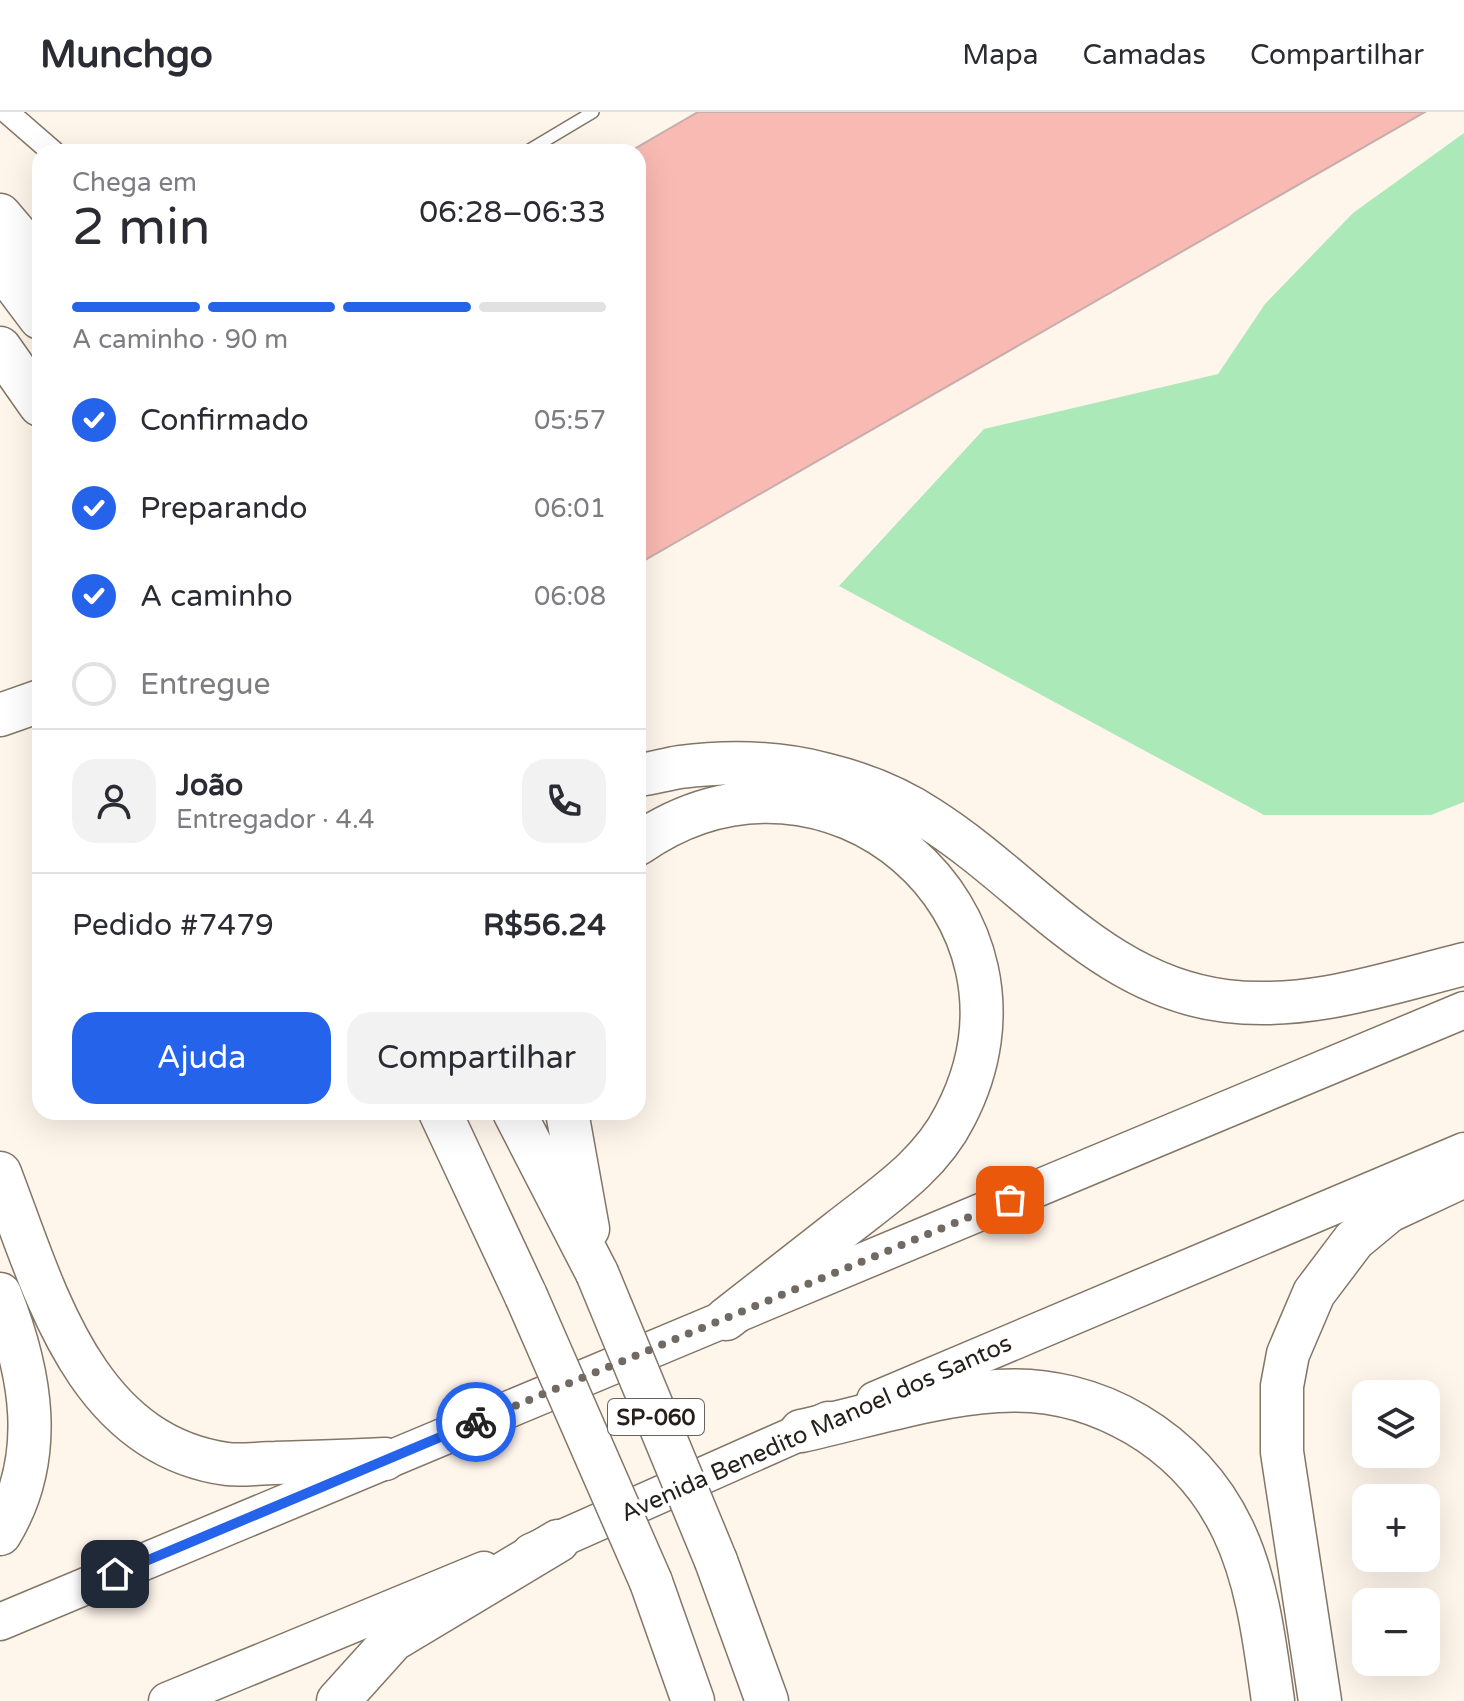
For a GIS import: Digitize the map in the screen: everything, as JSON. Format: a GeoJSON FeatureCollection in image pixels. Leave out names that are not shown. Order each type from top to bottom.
{"type":"FeatureCollection","features":[{"type":"Feature","properties":{"kind":"highway"},"geometry":{"type":"LineString","coordinates":[[0,215],[32,253]]}},
{"type":"Feature","properties":{"kind":"highway"},"geometry":{"type":"LineString","coordinates":[[0,265],[32,307]]}},
{"type":"Feature","properties":{"kind":"highway"},"geometry":{"type":"LineString","coordinates":[[0,348],[32,394]]}},
{"type":"Feature","properties":{"kind":"highway"},"geometry":{"type":"LineString","coordinates":[[0,715],[32,704]]}},
{"type":"Feature","properties":{"kind":"highway"},"geometry":{"type":"LineString","coordinates":[[646,773],[679,767],[752,764],[800,769],[859,785],[928,817],[1102,954],[1154,981],[1188,993],[1235,1002],[1294,1003],[1464,964]]}},
{"type":"Feature","properties":{"kind":"highway"},"geometry":{"type":"LineString","coordinates":[[646,839],[689,815],[751,800],[815,805],[845,815],[901,847],[924,869],[960,922],[977,978],[981,1007],[975,1065],[967,1092],[939,1143],[899,1185],[726,1319]]}},
{"type":"Feature","properties":{"kind":"highway","name":"SP-060"},"geometry":{"type":"LineString","coordinates":[[444,1120],[526,1296],[651,1582],[693,1701]]}},
{"type":"Feature","properties":{"kind":"highway","name":"SP-060"},"geometry":{"type":"LineString","coordinates":[[518,1120],[597,1273],[716,1561],[767,1701]]}},
{"type":"Feature","properties":{"kind":"highway"},"geometry":{"type":"LineString","coordinates":[[568,1120],[597,1273]]}},
{"type":"Feature","properties":{"kind":"highway"},"geometry":{"type":"LineString","coordinates":[[0,1173],[51,1306],[80,1365],[130,1419],[162,1443],[197,1458],[229,1464],[385,1459]]}},
{"type":"Feature","properties":{"kind":"highway"},"geometry":{"type":"LineString","coordinates":[[1320,1701],[1282,1452],[1281,1397],[1288,1354],[1314,1293],[1354,1240],[1389,1211],[1464,1176]]}},
{"type":"Feature","properties":{"kind":"highway"},"geometry":{"type":"LineString","coordinates":[[0,1294],[18,1338],[30,1402],[26,1466],[0,1534]]}},
{"type":"Feature","properties":{"kind":"highway"},"geometry":{"type":"LineString","coordinates":[[801,1431],[998,1391],[1028,1391],[1088,1402],[1143,1428],[1190,1466],[1234,1531],[1243,1553],[1265,1646],[1273,1701]]}},
{"type":"Feature","properties":{"kind":"highway"},"geometry":{"type":"LineString","coordinates":[[338,1701],[393,1640],[558,1541]]}},
{"type":"Feature","properties":{"kind":"main road"},"geometry":{"type":"LineString","coordinates":[[0,1622],[1464,1010]]}},
{"type":"Feature","properties":{"kind":"main road","name":"Avenida Benedito Manoel dos Santos"},"geometry":{"type":"LineString","coordinates":[[167,1701],[329,1631],[558,1541],[801,1431],[1464,1151]]}},
{"type":"Feature","properties":{"kind":"street"},"geometry":{"type":"LineString","coordinates":[[7,112],[44,144]]}},
{"type":"Feature","properties":{"kind":"lane"},"geometry":{"type":"LineString","coordinates":[[539,144],[593,112]]}},
{"type":"Feature","properties":{"kind":"green space"},"geometry":{"type":"Polygon","coordinates":[[[1464,133],[1464,802],[1431,815],[1264,815],[839,586],[984,429],[1218,374],[1265,304],[1353,213],[1464,133]]]}},
{"type":"Feature","properties":{"kind":"building"},"geometry":{"type":"Polygon","coordinates":[[[698,112],[1425,112],[646,559],[646,144],[643,144],[698,112]]]}},
{"type":"Feature","properties":{"kind":"way so far"},"geometry":{"type":"LineString","coordinates":[[476,1422],[1010,1200]]}},
{"type":"Feature","properties":{"kind":"route"},"geometry":{"type":"LineString","coordinates":[[115,1574],[476,1422]]}}]}
